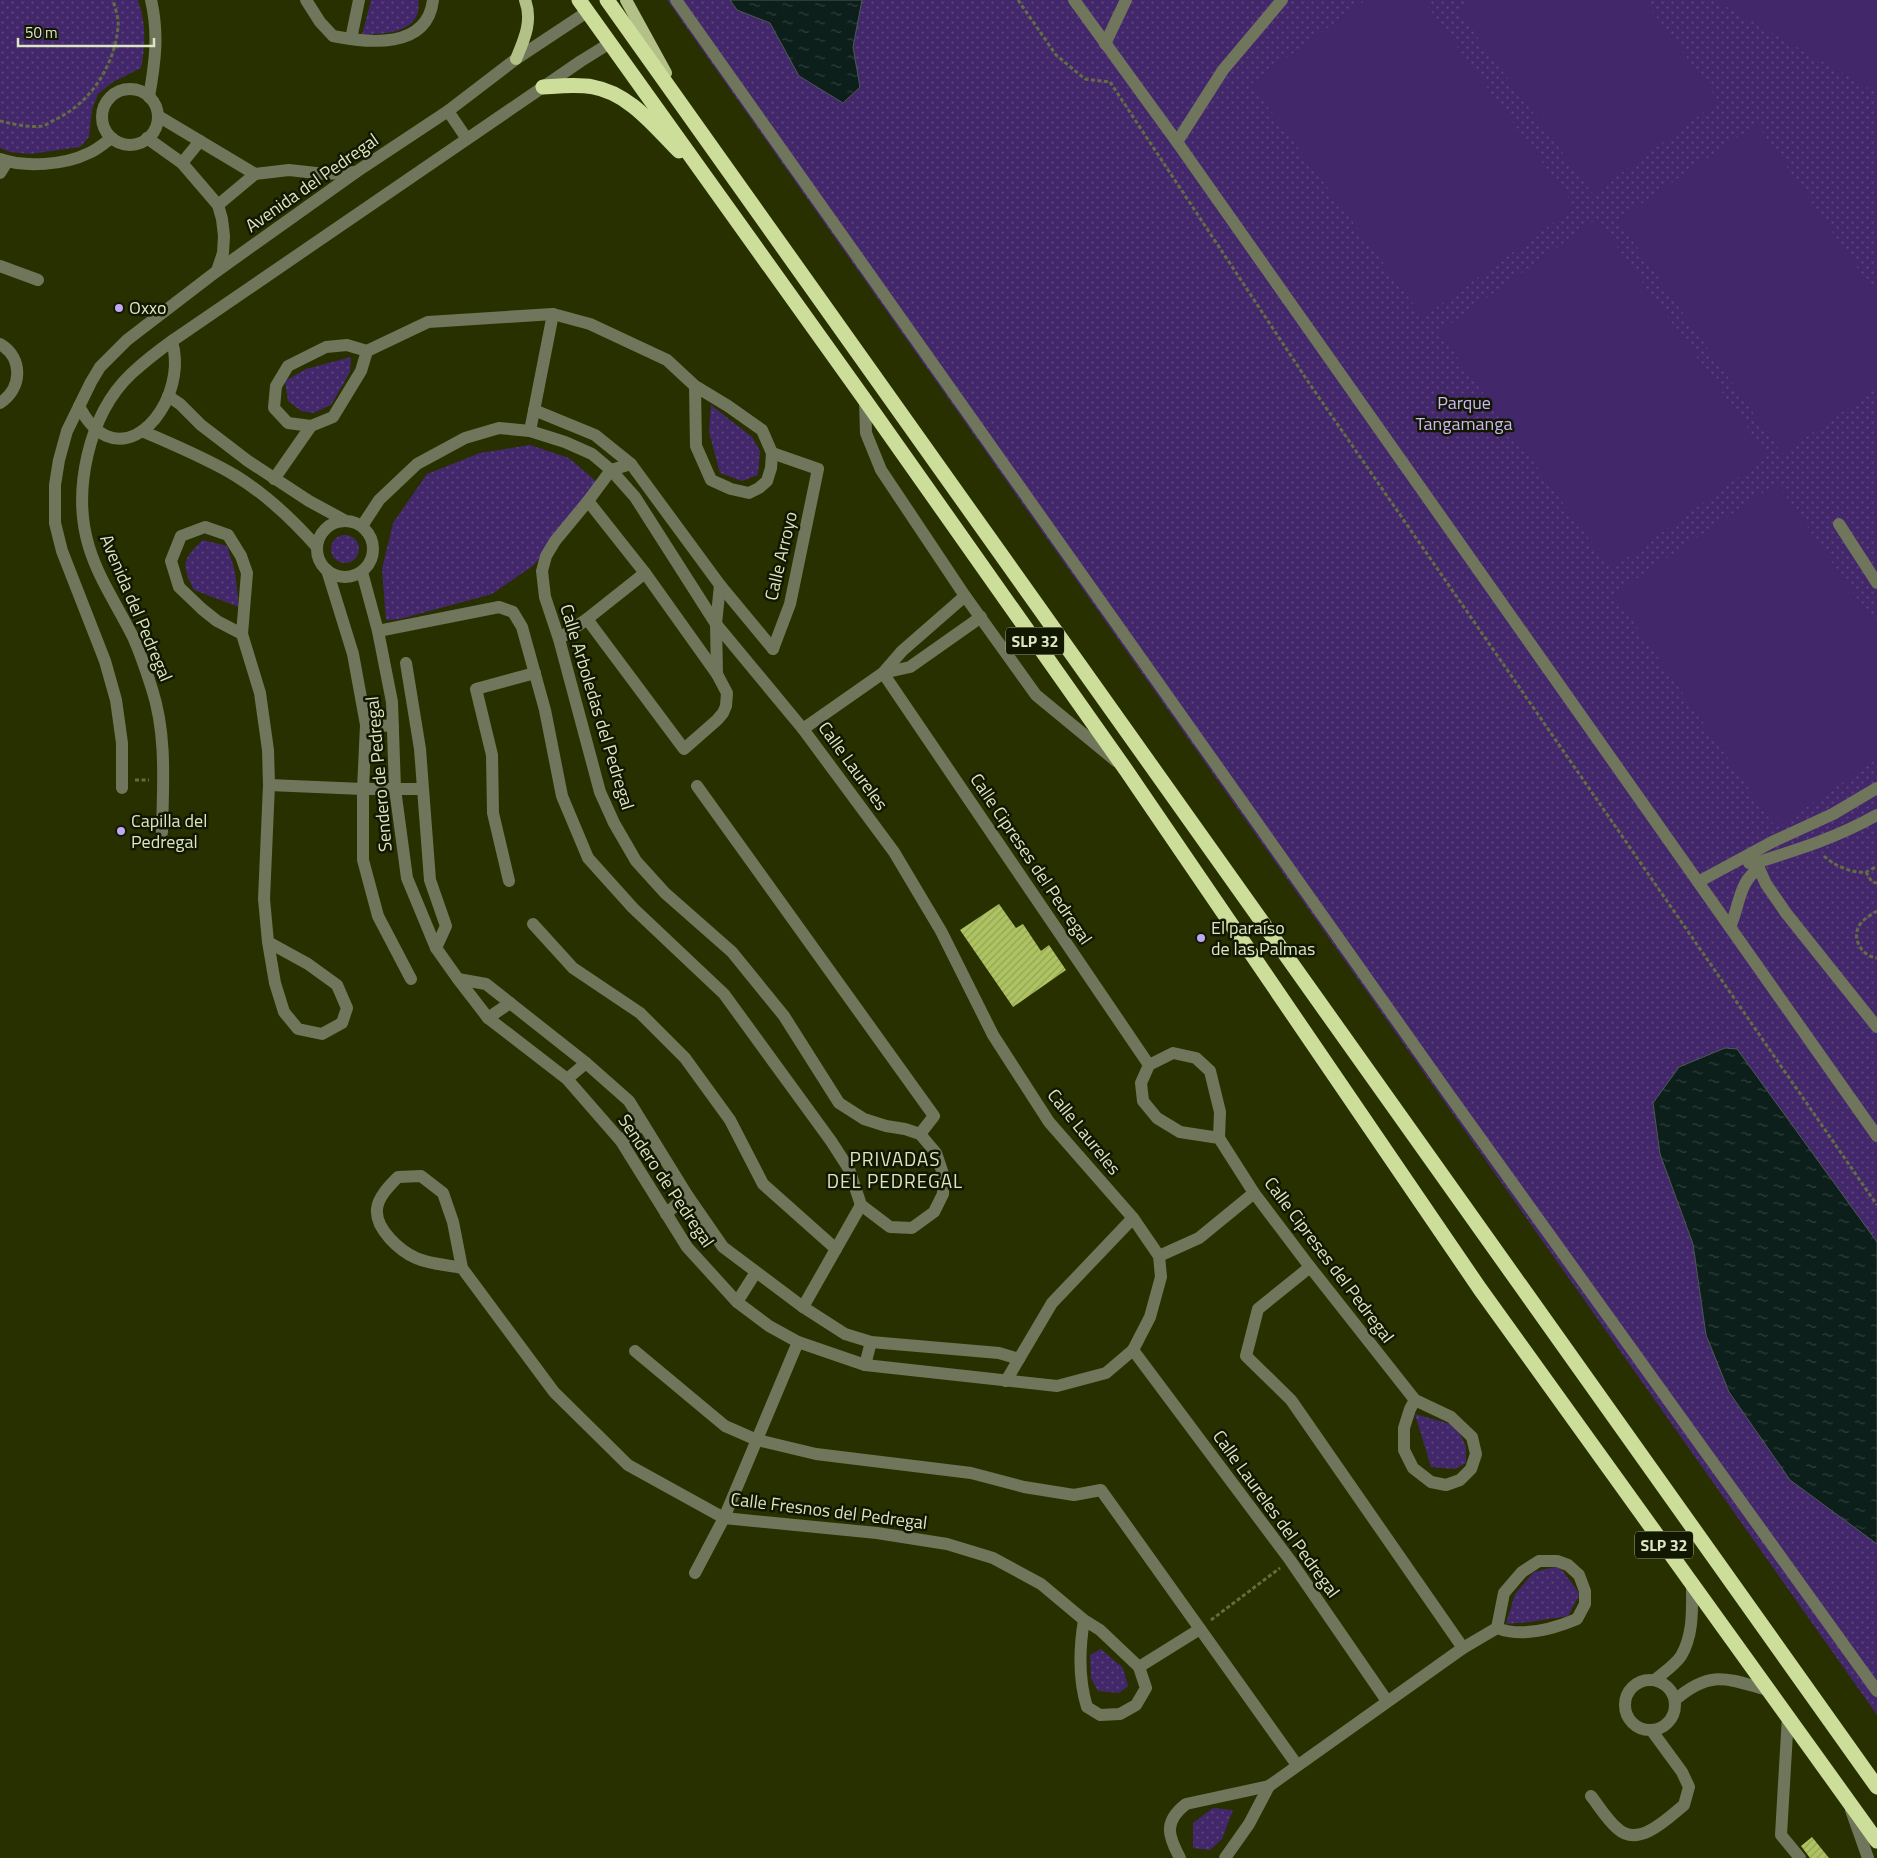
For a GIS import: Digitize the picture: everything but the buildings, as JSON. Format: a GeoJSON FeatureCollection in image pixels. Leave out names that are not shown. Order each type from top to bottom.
{"type":"FeatureCollection","features":[{"type":"Feature","properties":{"kind":"highway","name":"SLP 32"},"geometry":{"type":"LineString","coordinates":[[607,0],[1875,1784]]}},
{"type":"Feature","properties":{"kind":"highway","name":"SLP 32"},"geometry":{"type":"LineString","coordinates":[[583,6],[865,400],[1126,770],[1480,1289],[1877,1841]]}},
{"type":"Feature","properties":{"kind":"highway"},"geometry":{"type":"LineString","coordinates":[[543,86],[595,87],[626,101],[709,181]]}},
{"type":"Feature","properties":{"kind":"main road"},"geometry":{"type":"LineString","coordinates":[[516,59],[527,33],[528,9],[525,0]]}},
{"type":"Feature","properties":{"kind":"main road"},"geometry":{"type":"LineString","coordinates":[[626,0],[694,124]]}},
{"type":"Feature","properties":{"kind":"street"},"geometry":{"type":"LineString","coordinates":[[149,97],[156,44],[156,21],[150,0]]}},
{"type":"Feature","properties":{"kind":"street"},"geometry":{"type":"LineString","coordinates":[[306,0],[320,22],[333,36],[351,40],[373,41],[399,39],[418,29],[429,15],[433,0]]}},
{"type":"Feature","properties":{"kind":"street"},"geometry":{"type":"LineString","coordinates":[[351,40],[359,0]]}},
{"type":"Feature","properties":{"kind":"street"},"geometry":{"type":"LineString","coordinates":[[676,0],[1450,1096],[1877,1691]]}},
{"type":"Feature","properties":{"kind":"street"},"geometry":{"type":"LineString","coordinates":[[1074,0],[1177,142],[1730,927],[1872,1118],[1877,1136]]}},
{"type":"Feature","properties":{"kind":"street"},"geometry":{"type":"LineString","coordinates":[[1106,44],[1126,0]]}},
{"type":"Feature","properties":{"kind":"street"},"geometry":{"type":"LineString","coordinates":[[1177,142],[1223,70],[1282,0]]}},
{"type":"Feature","properties":{"kind":"street","name":"Avenida del Pedregal"},"geometry":{"type":"LineString","coordinates":[[122,784],[122,743],[116,700],[105,661],[62,551],[56,523],[55,486],[59,460],[68,431],[95,374],[127,340],[356,172],[448,111],[583,6]]}},
{"type":"Feature","properties":{"kind":"street","name":"Avenida del Pedregal"},"geometry":{"type":"LineString","coordinates":[[162,832],[163,744],[153,691],[134,640],[101,578],[89,547],[84,522],[83,489],[86,461],[95,429],[119,388],[130,375],[172,340],[543,86],[610,43]]}},
{"type":"Feature","properties":{"kind":"street"},"geometry":{"type":"LineString","coordinates":[[124,89],[133,89],[149,97],[158,116],[155,129],[147,138],[139,143],[130,145],[120,143],[112,138],[102,124],[102,114],[108,98],[124,89]]}},
{"type":"Feature","properties":{"kind":"street"},"geometry":{"type":"LineString","coordinates":[[448,111],[467,139]]}},
{"type":"Feature","properties":{"kind":"street"},"geometry":{"type":"LineString","coordinates":[[158,116],[255,174]]}},
{"type":"Feature","properties":{"kind":"street"},"geometry":{"type":"LineString","coordinates":[[0,173],[3,160],[33,164],[56,163],[88,154],[112,138]]}},
{"type":"Feature","properties":{"kind":"street"},"geometry":{"type":"LineString","coordinates":[[147,138],[182,163],[218,205],[224,236],[223,253],[218,272]]}},
{"type":"Feature","properties":{"kind":"street"},"geometry":{"type":"LineString","coordinates":[[182,163],[200,141]]}},
{"type":"Feature","properties":{"kind":"street"},"geometry":{"type":"LineString","coordinates":[[218,205],[255,174],[289,170],[325,174],[356,172]]}},
{"type":"Feature","properties":{"kind":"street"},"geometry":{"type":"LineString","coordinates":[[0,266],[38,280]]}},
{"type":"Feature","properties":{"kind":"street"},"geometry":{"type":"LineString","coordinates":[[530,431],[553,314]]}},
{"type":"Feature","properties":{"kind":"street"},"geometry":{"type":"LineString","coordinates":[[367,351],[361,371],[333,418],[310,426],[288,423],[274,408],[276,386],[288,366],[326,347],[347,345],[367,351],[428,322],[553,314],[590,324],[667,360],[695,386],[762,430],[772,453],[768,481],[759,488],[749,493],[730,489],[711,480],[696,446],[695,386]]}},
{"type":"Feature","properties":{"kind":"street"},"geometry":{"type":"LineString","coordinates":[[79,406],[84,416],[95,429],[106,436],[116,439],[129,439],[142,431],[154,418],[168,396],[174,377],[175,361],[172,340]]}},
{"type":"Feature","properties":{"kind":"street"},"geometry":{"type":"LineString","coordinates":[[0,344],[14,357],[19,371],[14,391],[0,403]]}},
{"type":"Feature","properties":{"kind":"street"},"geometry":{"type":"LineString","coordinates":[[168,396],[180,404],[201,425],[274,479],[344,520],[362,526],[371,536],[374,548],[371,562],[362,572],[351,577],[338,576],[327,570]]}},
{"type":"Feature","properties":{"kind":"street"},"geometry":{"type":"LineString","coordinates":[[865,400],[866,433],[881,470],[965,596],[1036,695],[1126,770]]}},
{"type":"Feature","properties":{"kind":"street"},"geometry":{"type":"LineString","coordinates":[[534,410],[595,435],[631,464],[720,585],[716,624],[717,674]]}},
{"type":"Feature","properties":{"kind":"street"},"geometry":{"type":"LineString","coordinates":[[274,479],[310,426]]}},
{"type":"Feature","properties":{"kind":"street","name":"Calle Laureles"},"geometry":{"type":"LineString","coordinates":[[362,526],[379,500],[417,464],[465,438],[499,428],[530,431],[565,442],[592,454],[611,470],[635,497],[716,624],[803,729],[894,852],[941,930],[993,1035],[1050,1122],[1133,1218],[1159,1256]]}},
{"type":"Feature","properties":{"kind":"street"},"geometry":{"type":"LineString","coordinates":[[142,431],[210,462],[237,477],[280,509],[317,547]]}},
{"type":"Feature","properties":{"kind":"street","name":"Calle Arroyo"},"geometry":{"type":"LineString","coordinates":[[720,585],[773,649],[790,604],[818,469],[772,453]]}},
{"type":"Feature","properties":{"kind":"street"},"geometry":{"type":"LineString","coordinates":[[237,477],[248,461]]}},
{"type":"Feature","properties":{"kind":"street"},"geometry":{"type":"LineString","coordinates":[[611,470],[631,464]]}},
{"type":"Feature","properties":{"kind":"street","name":"Calle Arboledas del Pedregal"},"geometry":{"type":"LineString","coordinates":[[611,470],[555,541],[546,556],[542,571],[545,597],[600,792],[614,823],[636,861],[665,893],[732,952],[784,1016],[839,1103],[864,1120],[920,1134]]}},
{"type":"Feature","properties":{"kind":"street"},"geometry":{"type":"LineString","coordinates":[[587,619],[684,749],[717,720],[723,712],[726,706],[727,693],[717,674],[645,573],[588,501]]}},
{"type":"Feature","properties":{"kind":"street"},"geometry":{"type":"LineString","coordinates":[[344,520],[331,524],[321,534],[317,547],[319,560],[327,570],[353,654],[366,725],[362,789],[363,860],[378,916],[411,979]]}},
{"type":"Feature","properties":{"kind":"street"},"geometry":{"type":"LineString","coordinates":[[1839,524],[1877,583]]}},
{"type":"Feature","properties":{"kind":"street"},"geometry":{"type":"LineString","coordinates":[[242,634],[217,621],[179,587],[171,561],[181,536],[205,527],[228,535],[241,556],[247,573],[242,634],[261,701],[268,750],[269,785],[264,898],[268,942],[275,983],[284,1012],[298,1029],[322,1034],[342,1023],[347,1008],[337,985],[308,964],[268,942]]}},
{"type":"Feature","properties":{"kind":"street","name":"Sendero de Pedregal"},"geometry":{"type":"LineString","coordinates":[[362,572],[378,631],[392,702],[395,788],[407,878],[436,948],[488,1018],[567,1079],[621,1141],[686,1247],[737,1302],[769,1326],[798,1342],[865,1366],[1057,1386],[1106,1374],[1133,1350]]}},
{"type":"Feature","properties":{"kind":"street"},"geometry":{"type":"LineString","coordinates":[[558,639],[587,619],[645,573]]}},
{"type":"Feature","properties":{"kind":"street"},"geometry":{"type":"LineString","coordinates":[[803,729],[883,673],[902,651],[965,596]]}},
{"type":"Feature","properties":{"kind":"street"},"geometry":{"type":"LineString","coordinates":[[378,631],[499,606],[513,612],[522,627],[545,710],[562,796],[588,858],[633,908],[724,994],[832,1141],[849,1169],[861,1205],[890,1227],[912,1228],[934,1212],[943,1194],[943,1174],[936,1153],[920,1134],[934,1116],[696,786]]}},
{"type":"Feature","properties":{"kind":"street"},"geometry":{"type":"LineString","coordinates":[[883,673],[910,667],[981,617]]}},
{"type":"Feature","properties":{"kind":"street"},"geometry":{"type":"LineString","coordinates":[[406,663],[420,748],[430,880],[446,926],[436,948]]}},
{"type":"Feature","properties":{"kind":"street"},"geometry":{"type":"LineString","coordinates":[[509,882],[493,813],[492,755],[476,689],[535,673]]}},
{"type":"Feature","properties":{"kind":"street","name":"Calle Cipreses del Pedregal"},"geometry":{"type":"LineString","coordinates":[[883,673],[1149,1065]]}},
{"type":"Feature","properties":{"kind":"street"},"geometry":{"type":"LineString","coordinates":[[392,702],[412,701]]}},
{"type":"Feature","properties":{"kind":"street"},"geometry":{"type":"LineString","coordinates":[[366,725],[393,726]]}},
{"type":"Feature","properties":{"kind":"street"},"geometry":{"type":"LineString","coordinates":[[269,785],[362,789],[422,788]]}},
{"type":"Feature","properties":{"kind":"street"},"geometry":{"type":"LineString","coordinates":[[1730,927],[1745,883],[1755,861],[1877,788]]}},
{"type":"Feature","properties":{"kind":"street"},"geometry":{"type":"LineString","coordinates":[[1698,882],[1732,863],[1755,861],[1813,845],[1847,832],[1877,815]]}},
{"type":"Feature","properties":{"kind":"street"},"geometry":{"type":"LineString","coordinates":[[1755,861],[1766,884],[1786,914],[1877,1027]]}},
{"type":"Feature","properties":{"kind":"street"},"geometry":{"type":"LineString","coordinates":[[407,878],[430,880]]}},
{"type":"Feature","properties":{"kind":"street"},"geometry":{"type":"LineString","coordinates":[[533,924],[573,968],[640,1013],[685,1058],[730,1120],[763,1184],[836,1249]]}},
{"type":"Feature","properties":{"kind":"street"},"geometry":{"type":"LineString","coordinates":[[458,979],[486,984],[586,1063],[630,1101],[687,1196],[723,1246],[803,1307],[845,1334],[871,1342],[999,1353],[1019,1360]]}},
{"type":"Feature","properties":{"kind":"street"},"geometry":{"type":"LineString","coordinates":[[488,1018],[510,1003]]}},
{"type":"Feature","properties":{"kind":"street"},"geometry":{"type":"LineString","coordinates":[[1173,1053],[1196,1058],[1210,1071],[1220,1112],[1219,1138],[1180,1132],[1157,1118],[1143,1101],[1141,1082],[1149,1065],[1173,1053]]}},
{"type":"Feature","properties":{"kind":"street"},"geometry":{"type":"LineString","coordinates":[[567,1079],[586,1063]]}},
{"type":"Feature","properties":{"kind":"street"},"geometry":{"type":"LineString","coordinates":[[621,1141],[643,1124]]}},
{"type":"Feature","properties":{"kind":"street","name":"Calle Cipreses del Pedregal"},"geometry":{"type":"LineString","coordinates":[[1219,1138],[1254,1193],[1415,1400],[1451,1417],[1472,1437],[1476,1454],[1471,1469],[1460,1480],[1446,1485],[1431,1482],[1413,1468],[1404,1450],[1404,1428],[1415,1400]]}},
{"type":"Feature","properties":{"kind":"street","name":"Calle Fresnos del Pedregal"},"geometry":{"type":"LineString","coordinates":[[462,1268],[416,1258],[394,1243],[382,1228],[377,1209],[386,1189],[398,1177],[421,1176],[443,1193],[453,1222],[462,1268],[554,1392],[628,1465],[724,1518],[877,1533],[947,1544],[993,1558],[1041,1584],[1084,1620],[1100,1630],[1139,1667]]}},
{"type":"Feature","properties":{"kind":"street"},"geometry":{"type":"LineString","coordinates":[[1133,1350],[1150,1317],[1161,1277],[1159,1256],[1199,1238],[1254,1193]]}},
{"type":"Feature","properties":{"kind":"street"},"geometry":{"type":"LineString","coordinates":[[666,1214],[687,1196]]}},
{"type":"Feature","properties":{"kind":"street"},"geometry":{"type":"LineString","coordinates":[[803,1307],[861,1205]]}},
{"type":"Feature","properties":{"kind":"street"},"geometry":{"type":"LineString","coordinates":[[1006,1381],[1052,1303],[1133,1218]]}},
{"type":"Feature","properties":{"kind":"street"},"geometry":{"type":"LineString","coordinates":[[1310,1267],[1258,1309],[1246,1356],[1291,1400],[1463,1648]]}},
{"type":"Feature","properties":{"kind":"street"},"geometry":{"type":"LineString","coordinates":[[737,1302],[756,1272]]}},
{"type":"Feature","properties":{"kind":"street"},"geometry":{"type":"LineString","coordinates":[[695,1574],[724,1518],[798,1342]]}},
{"type":"Feature","properties":{"kind":"street"},"geometry":{"type":"LineString","coordinates":[[865,1366],[871,1342]]}},
{"type":"Feature","properties":{"kind":"street","name":"Calle Laureles del Pedregal"},"geometry":{"type":"LineString","coordinates":[[1133,1350],[1290,1560],[1388,1701]]}},
{"type":"Feature","properties":{"kind":"street"},"geometry":{"type":"LineString","coordinates":[[635,1351],[725,1426],[757,1440],[816,1454],[971,1473],[1024,1487],[1074,1495],[1101,1490],[1297,1765]]}},
{"type":"Feature","properties":{"kind":"street"},"geometry":{"type":"LineString","coordinates":[[1180,1858],[1170,1838],[1170,1823],[1175,1812],[1186,1804],[1269,1786],[1463,1648],[1497,1628],[1504,1592],[1522,1572],[1534,1564],[1540,1561],[1557,1561],[1568,1565],[1579,1575],[1585,1591],[1585,1604],[1577,1619],[1558,1626],[1531,1631],[1508,1633],[1497,1628]]}},
{"type":"Feature","properties":{"kind":"street"},"geometry":{"type":"LineString","coordinates":[[1655,1680],[1680,1657],[1689,1635],[1693,1615],[1692,1584]]}},
{"type":"Feature","properties":{"kind":"street"},"geometry":{"type":"LineString","coordinates":[[1084,1620],[1080,1647],[1081,1687],[1087,1707],[1100,1715],[1120,1714],[1136,1705],[1146,1688],[1139,1667],[1200,1628]]}},
{"type":"Feature","properties":{"kind":"street"},"geometry":{"type":"LineString","coordinates":[[1675,1700],[1688,1688],[1702,1681],[1722,1678],[1768,1690]]}},
{"type":"Feature","properties":{"kind":"street"},"geometry":{"type":"LineString","coordinates":[[1655,1680],[1668,1687],[1675,1700],[1674,1714],[1665,1726],[1652,1731],[1638,1728],[1627,1718],[1624,1704],[1629,1690],[1640,1681],[1655,1680]]}},
{"type":"Feature","properties":{"kind":"street"},"geometry":{"type":"LineString","coordinates":[[1788,1716],[1781,1835],[1800,1858]]}},
{"type":"Feature","properties":{"kind":"street"},"geometry":{"type":"LineString","coordinates":[[1591,1796],[1618,1830],[1636,1836],[1649,1832],[1684,1805],[1689,1787],[1682,1772],[1652,1731]]}},
{"type":"Feature","properties":{"kind":"street"},"geometry":{"type":"LineString","coordinates":[[1225,1858],[1249,1824],[1269,1786]]}},
{"type":"Feature","properties":{"kind":"street"},"geometry":{"type":"LineString","coordinates":[[1848,1800],[1868,1858]]}},
{"type":"Feature","properties":{"kind":"path"},"geometry":{"type":"LineString","coordinates":[[0,121],[42,126],[69,113],[87,96],[103,76],[112,55],[118,25],[113,0]]}},
{"type":"Feature","properties":{"kind":"path"},"geometry":{"type":"LineString","coordinates":[[1018,0],[1056,55],[1085,79],[1137,86]]}},
{"type":"Feature","properties":{"kind":"path"},"geometry":{"type":"LineString","coordinates":[[1110,82],[1309,383],[1877,1205]]}},
{"type":"Feature","properties":{"kind":"path"},"geometry":{"type":"LineString","coordinates":[[122,784],[162,781]]}},
{"type":"Feature","properties":{"kind":"path"},"geometry":{"type":"LineString","coordinates":[[1813,845],[1829,861],[1848,870],[1866,872],[1877,866]]}},
{"type":"Feature","properties":{"kind":"path"},"geometry":{"type":"LineString","coordinates":[[1866,872],[1872,882],[1877,883]]}},
{"type":"Feature","properties":{"kind":"path"},"geometry":{"type":"LineString","coordinates":[[1877,911],[1861,922],[1856,932],[1857,943],[1864,952],[1877,958]]}},
{"type":"Feature","properties":{"kind":"path"},"geometry":{"type":"LineString","coordinates":[[1200,1628],[1290,1560]]}},
{"type":"Feature","properties":{"kind":"green space"},"geometry":{"type":"Polygon","coordinates":[[[0,0],[138,0],[143,17],[144,34],[141,68],[113,82],[98,94],[92,110],[89,137],[80,147],[30,154],[10,152],[0,148],[0,0]]]}},
{"type":"Feature","properties":{"kind":"green space"},"geometry":{"type":"Polygon","coordinates":[[[371,0],[419,0],[418,12],[414,20],[402,29],[386,33],[362,35],[371,0]]]}},
{"type":"Feature","properties":{"kind":"green space","name":"Parque Tangamanga"},"geometry":{"type":"Polygon","coordinates":[[[667,0],[1877,0],[1877,1715],[667,0]]]}},
{"type":"Feature","properties":{"kind":"green space"},"geometry":{"type":"Polygon","coordinates":[[[1366,0],[1423,0],[1575,207],[1423,317],[1251,84],[1366,0]]]}},
{"type":"Feature","properties":{"kind":"green space"},"geometry":{"type":"Polygon","coordinates":[[[1472,0],[1644,0],[1719,101],[1593,194],[1458,11],[1472,0]]]}},
{"type":"Feature","properties":{"kind":"green space"},"geometry":{"type":"Polygon","coordinates":[[[1715,0],[1877,0],[1877,89],[1875,92],[1715,0]]]}},
{"type":"Feature","properties":{"kind":"green space"},"geometry":{"type":"Polygon","coordinates":[[[1757,124],[1877,296],[1877,388],[1782,454],[1618,220],[1757,124]]]}},
{"type":"Feature","properties":{"kind":"green space"},"geometry":{"type":"Polygon","coordinates":[[[1597,219],[1768,456],[1611,569],[1439,332],[1597,219]]]}},
{"type":"Feature","properties":{"kind":"green space"},"geometry":{"type":"Polygon","coordinates":[[[351,357],[350,372],[331,405],[313,413],[301,411],[288,401],[285,381],[306,369],[351,357]]]}},
{"type":"Feature","properties":{"kind":"green space"},"geometry":{"type":"Polygon","coordinates":[[[711,405],[752,437],[760,451],[758,475],[742,481],[720,473],[709,432],[711,405]]]}},
{"type":"Feature","properties":{"kind":"green space"},"geometry":{"type":"Polygon","coordinates":[[[530,445],[569,458],[597,482],[534,565],[492,594],[400,619],[386,620],[382,569],[393,523],[427,474],[480,453],[530,445]]]}},
{"type":"Feature","properties":{"kind":"green space"},"geometry":{"type":"Polygon","coordinates":[[[1777,483],[1877,627],[1877,759],[1776,828],[1614,594],[1777,483]]]}},
{"type":"Feature","properties":{"kind":"green space"},"geometry":{"type":"Polygon","coordinates":[[[345,535],[355,539],[359,549],[355,559],[345,563],[335,559],[331,549],[335,539],[345,535]]]}},
{"type":"Feature","properties":{"kind":"green space"},"geometry":{"type":"Polygon","coordinates":[[[203,540],[227,546],[235,571],[239,607],[194,590],[187,574],[186,563],[191,552],[203,540]]]}},
{"type":"Feature","properties":{"kind":"green space"},"geometry":{"type":"Polygon","coordinates":[[[1415,1414],[1457,1426],[1466,1447],[1466,1463],[1455,1469],[1431,1467],[1415,1414]]]}},
{"type":"Feature","properties":{"kind":"green space"},"geometry":{"type":"Polygon","coordinates":[[[1555,1567],[1562,1570],[1580,1594],[1568,1616],[1506,1624],[1515,1594],[1534,1572],[1555,1567]]]}},
{"type":"Feature","properties":{"kind":"green space"},"geometry":{"type":"Polygon","coordinates":[[[1101,1649],[1123,1668],[1128,1686],[1119,1693],[1098,1691],[1091,1678],[1090,1655],[1101,1649]]]}},
{"type":"Feature","properties":{"kind":"green space"},"geometry":{"type":"Polygon","coordinates":[[[1213,1808],[1233,1810],[1222,1839],[1210,1850],[1193,1848],[1193,1823],[1213,1808]]]}},
{"type":"Feature","properties":{"kind":"water"},"geometry":{"type":"Polygon","coordinates":[[[730,0],[862,0],[853,47],[860,87],[843,103],[799,76],[770,23],[737,10],[730,0]]]}},
{"type":"Feature","properties":{"kind":"water"},"geometry":{"type":"Polygon","coordinates":[[[1725,1048],[1737,1049],[1877,1242],[1877,1544],[1790,1480],[1729,1392],[1706,1335],[1693,1244],[1660,1154],[1653,1103],[1679,1067],[1725,1048]]]}},
{"type":"Feature","properties":{"kind":"place","name":"Oxxo"},"geometry":{"type":"Point","coordinates":[119,308]}},
{"type":"Feature","properties":{"kind":"place","name":"Capilla del Pedregal"},"geometry":{"type":"Point","coordinates":[121,831]}},
{"type":"Feature","properties":{"kind":"place","name":"El paraíso de las Palmas"},"geometry":{"type":"Point","coordinates":[1201,938]}},
{"type":"Feature","properties":{"kind":"district","name":"PRIVADAS DEL PEDREGAL"},"geometry":{"type":"Point","coordinates":[895,1170]}}]}
